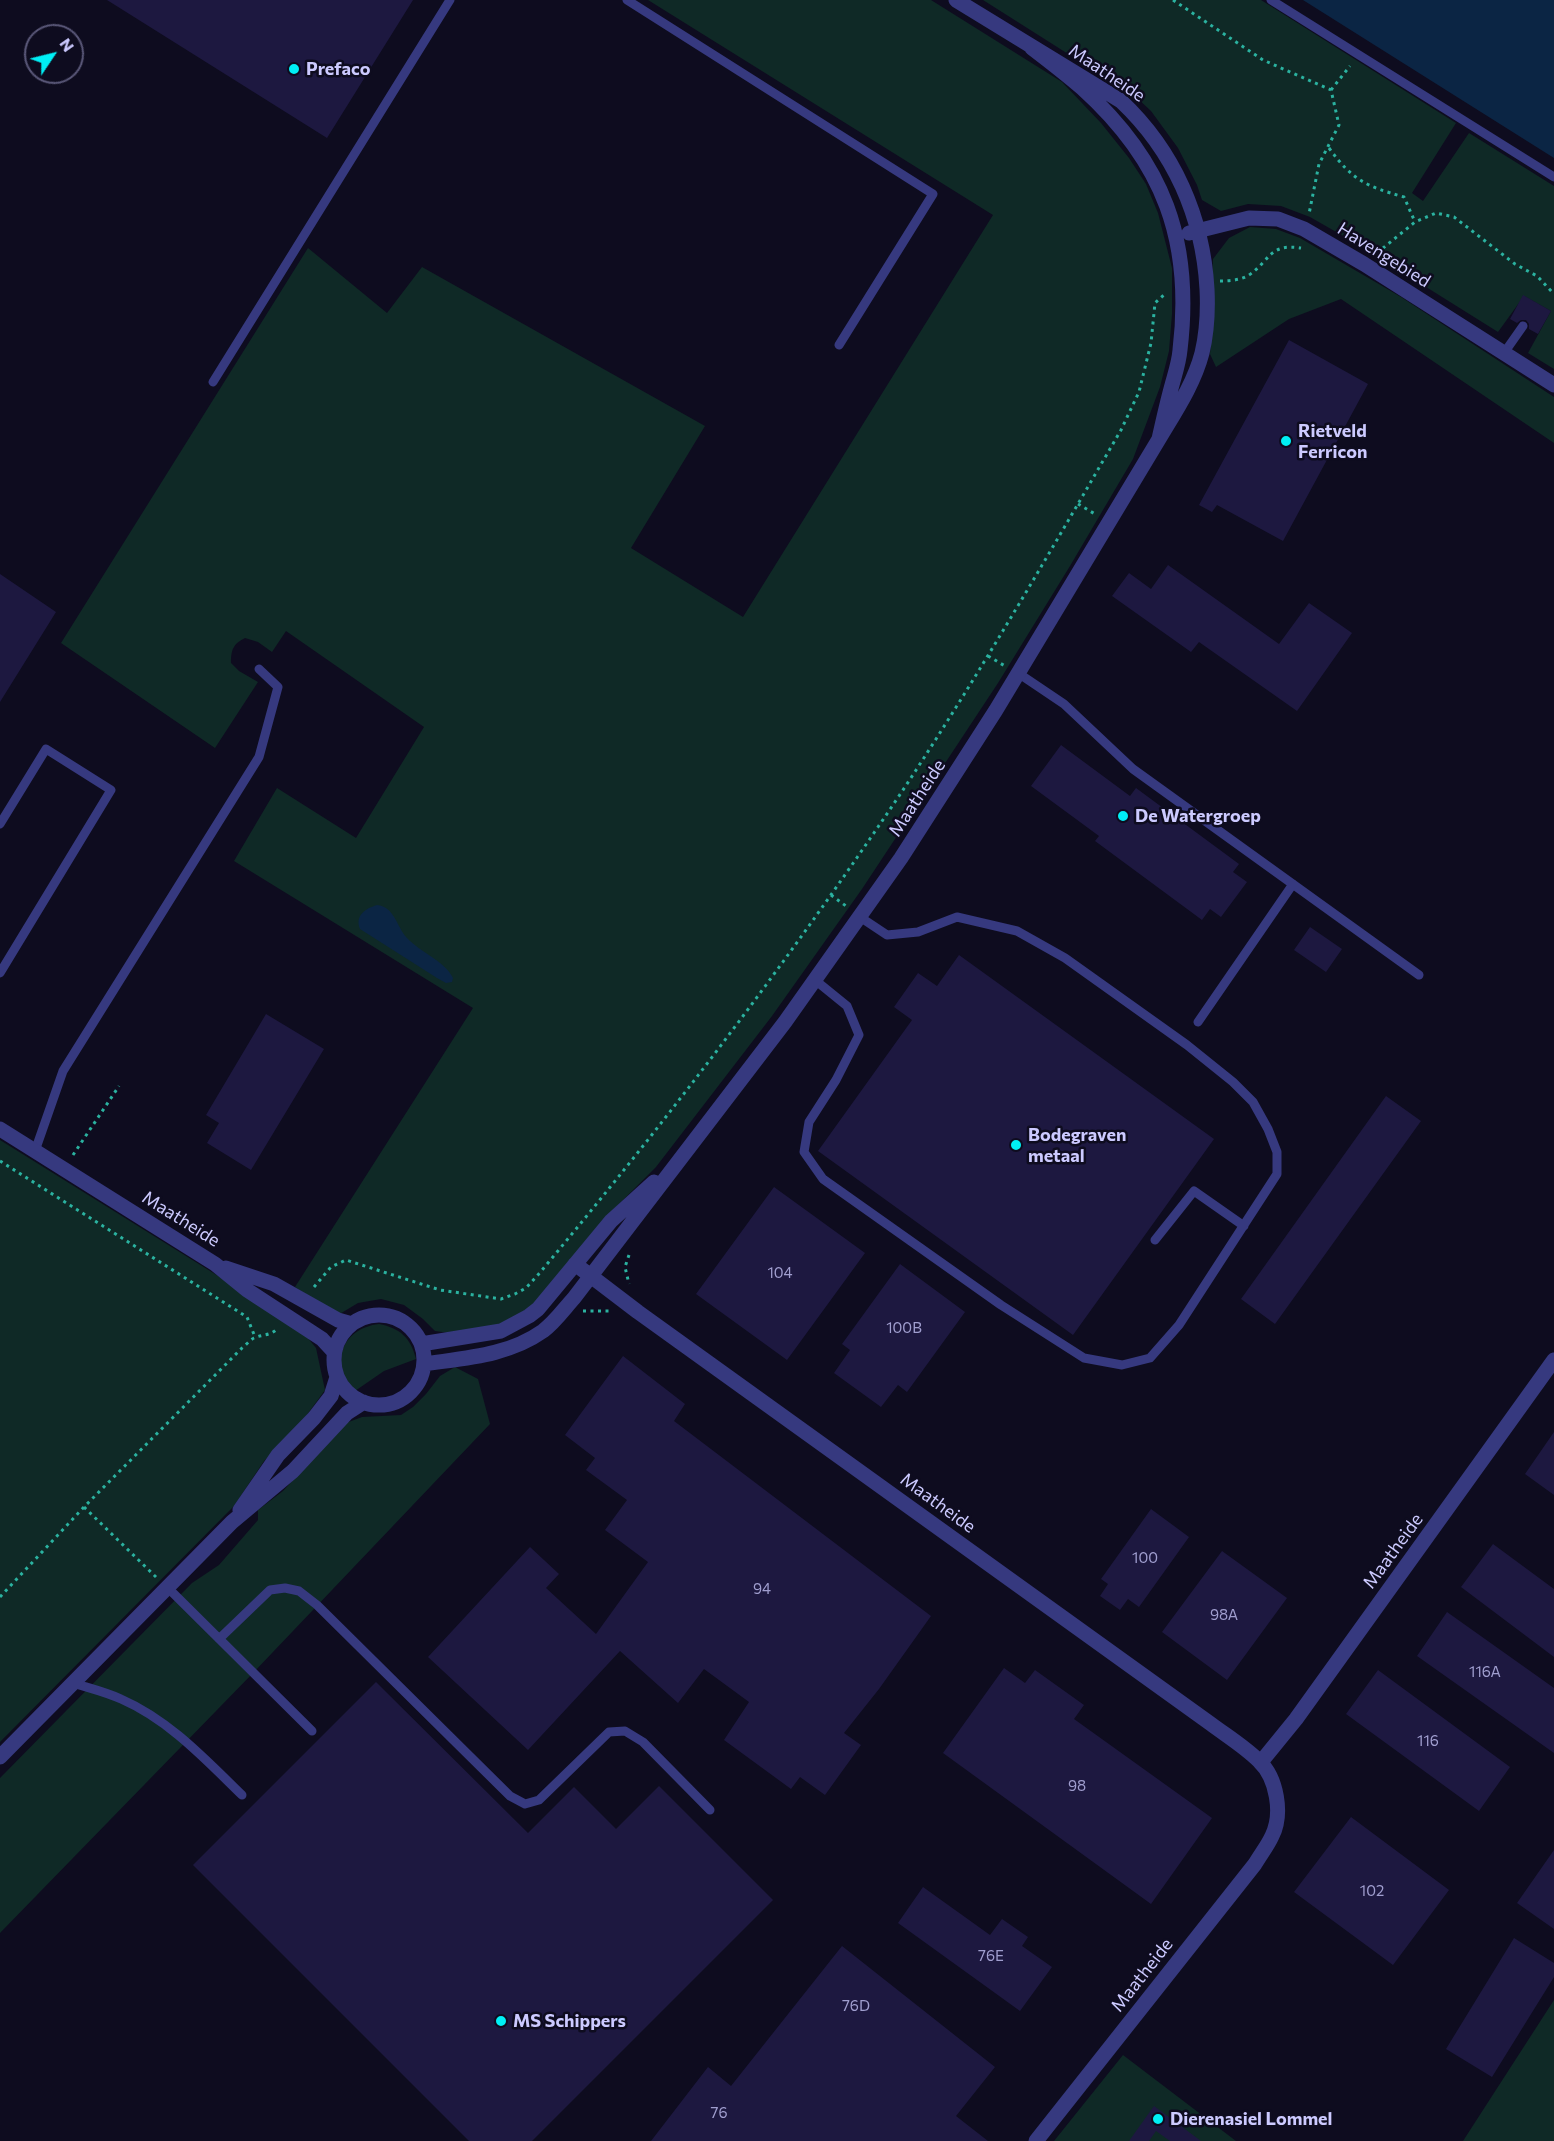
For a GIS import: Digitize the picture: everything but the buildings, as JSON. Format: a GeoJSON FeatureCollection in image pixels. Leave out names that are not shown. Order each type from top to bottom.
{"type":"FeatureCollection","features":[{"type":"Feature","properties":{"kind":"street","name":"Maatheide"},"geometry":{"type":"LineString","coordinates":[[424,1364],[508,1351],[552,1324],[591,1276],[815,980],[902,858],[1018,674],[1159,439],[1185,394],[1202,353],[1208,309],[1205,261],[1199,230],[1184,190],[1167,155],[1141,120],[1121,101],[956,0]]}},
{"type":"Feature","properties":{"kind":"street","name":"Maatheide"},"geometry":{"type":"LineString","coordinates":[[1032,48],[1082,88],[1124,133],[1155,179],[1168,210],[1183,267],[1184,292],[1180,352],[1159,439]]}},
{"type":"Feature","properties":{"kind":"street","name":"Havengebied"},"geometry":{"type":"LineString","coordinates":[[1176,236],[1249,218],[1278,219],[1304,229],[1364,264],[1554,385]]}},
{"type":"Feature","properties":{"kind":"street","name":"Maatheide"},"geometry":{"type":"LineString","coordinates":[[0,1129],[215,1264],[247,1290],[322,1339],[334,1352]]}},
{"type":"Feature","properties":{"kind":"street","name":"Maatheide"},"geometry":{"type":"LineString","coordinates":[[422,1344],[501,1331],[529,1316],[538,1309],[611,1221],[679,1160]]}},
{"type":"Feature","properties":{"kind":"street"},"geometry":{"type":"LineString","coordinates":[[215,1264],[274,1284],[338,1320],[352,1324]]}},
{"type":"Feature","properties":{"kind":"street","name":"Maatheide"},"geometry":{"type":"LineString","coordinates":[[575,1264],[1211,1724],[1261,1762],[1270,1778],[1276,1795],[1277,1813],[1274,1833],[1255,1864],[1036,2141]]}},
{"type":"Feature","properties":{"kind":"street"},"geometry":{"type":"LineString","coordinates":[[374,1315],[389,1315],[403,1321],[414,1331],[422,1344],[424,1364],[420,1378],[403,1398],[391,1403],[377,1405],[364,1402],[352,1396],[337,1377],[334,1352],[338,1340],[359,1319],[374,1315]]}},
{"type":"Feature","properties":{"kind":"street","name":"Maatheide"},"geometry":{"type":"LineString","coordinates":[[1261,1762],[1296,1719],[1554,1360]]}},
{"type":"Feature","properties":{"kind":"street"},"geometry":{"type":"LineString","coordinates":[[232,1522],[278,1455],[314,1418],[331,1396],[337,1377]]}},
{"type":"Feature","properties":{"kind":"street"},"geometry":{"type":"LineString","coordinates":[[0,1757],[232,1522],[293,1471],[347,1413],[364,1402]]}},
{"type":"Feature","properties":{"kind":"lane"},"geometry":{"type":"LineString","coordinates":[[213,382],[450,0]]}},
{"type":"Feature","properties":{"kind":"lane"},"geometry":{"type":"LineString","coordinates":[[627,0],[933,195],[839,345]]}},
{"type":"Feature","properties":{"kind":"lane"},"geometry":{"type":"LineString","coordinates":[[1271,0],[1554,177]]}},
{"type":"Feature","properties":{"kind":"lane"},"geometry":{"type":"LineString","coordinates":[[1504,353],[1523,326]]}},
{"type":"Feature","properties":{"kind":"lane"},"geometry":{"type":"LineString","coordinates":[[35,1151],[63,1071],[259,758],[278,687],[259,669]]}},
{"type":"Feature","properties":{"kind":"lane"},"geometry":{"type":"LineString","coordinates":[[1018,674],[1064,704],[1133,770],[1419,975]]}},
{"type":"Feature","properties":{"kind":"lane"},"geometry":{"type":"LineString","coordinates":[[0,824],[46,749],[111,790],[2,968]]}},
{"type":"Feature","properties":{"kind":"lane"},"geometry":{"type":"LineString","coordinates":[[1198,1022],[1293,884]]}},
{"type":"Feature","properties":{"kind":"lane"},"geometry":{"type":"LineString","coordinates":[[815,980],[847,1006],[859,1035],[836,1080],[809,1122],[804,1152],[823,1179],[1001,1305],[1084,1358],[1122,1365],[1150,1358],[1179,1325],[1277,1174],[1277,1152],[1268,1129],[1253,1102],[1197,1052],[1065,958],[1017,931],[957,917],[918,932],[887,935],[860,917]]}},
{"type":"Feature","properties":{"kind":"lane"},"geometry":{"type":"LineString","coordinates":[[1155,1240],[1194,1191],[1244,1226]]}},
{"type":"Feature","properties":{"kind":"lane"},"geometry":{"type":"LineString","coordinates":[[167,1587],[312,1731]]}},
{"type":"Feature","properties":{"kind":"lane"},"geometry":{"type":"LineString","coordinates":[[219,1639],[270,1590],[285,1588],[299,1591],[317,1605],[510,1796],[525,1804],[539,1800],[609,1732],[625,1731],[643,1742],[710,1810]]}},
{"type":"Feature","properties":{"kind":"lane"},"geometry":{"type":"LineString","coordinates":[[73,1683],[121,1699],[152,1716],[186,1741],[242,1795]]}},
{"type":"Feature","properties":{"kind":"path"},"geometry":{"type":"LineString","coordinates":[[1173,0],[1263,60],[1331,90]]}},
{"type":"Feature","properties":{"kind":"path"},"geometry":{"type":"LineString","coordinates":[[1304,229],[1314,197],[1319,164],[1339,125],[1331,90],[1358,54]]}},
{"type":"Feature","properties":{"kind":"path"},"geometry":{"type":"LineString","coordinates":[[1329,148],[1345,170],[1372,188],[1404,197],[1415,222]]}},
{"type":"Feature","properties":{"kind":"path"},"geometry":{"type":"LineString","coordinates":[[1364,264],[1415,222],[1436,213],[1454,217],[1515,264],[1537,276],[1554,294]]}},
{"type":"Feature","properties":{"kind":"path"},"geometry":{"type":"LineString","coordinates":[[1167,288],[1167,293]]}},
{"type":"Feature","properties":{"kind":"path"},"geometry":{"type":"LineString","coordinates":[[303,1300],[331,1267],[346,1260],[440,1290],[501,1299],[526,1288],[650,1138],[755,1000],[840,882],[901,792],[976,674],[1092,480]]}},
{"type":"Feature","properties":{"kind":"path"},"geometry":{"type":"LineString","coordinates":[[49,1192],[119,1086]]}},
{"type":"Feature","properties":{"kind":"path"},"geometry":{"type":"LineString","coordinates":[[104,1108],[111,1112]]}},
{"type":"Feature","properties":{"kind":"path"},"geometry":{"type":"LineString","coordinates":[[0,1161],[247,1317],[255,1337]]}},
{"type":"Feature","properties":{"kind":"path"},"geometry":{"type":"LineString","coordinates":[[0,1596],[84,1507],[242,1348],[255,1337],[275,1331],[287,1316]]}},
{"type":"Feature","properties":{"kind":"path"},"geometry":{"type":"LineString","coordinates":[[84,1507],[167,1587]]}},
{"type":"Feature","properties":{"kind":"green space"},"geometry":{"type":"Polygon","coordinates":[[[648,0],[931,0],[1062,82],[1101,123],[1129,158],[1146,184],[1158,213],[1172,268],[1169,351],[1160,387],[1133,459],[998,683],[862,889],[772,1016],[656,1167],[606,1217],[530,1310],[499,1326],[450,1333],[435,1331],[404,1305],[381,1299],[358,1303],[338,1315],[295,1287],[473,1008],[234,861],[277,788],[356,838],[424,727],[286,631],[272,652],[258,642],[245,638],[234,648],[231,663],[239,671],[258,682],[215,748],[61,643],[308,248],[387,313],[422,267],[705,426],[631,548],[743,617],[993,215],[648,0]]]}},
{"type":"Feature","properties":{"kind":"green space"},"geometry":{"type":"Polygon","coordinates":[[[983,0],[1261,0],[1456,123],[1412,193],[1423,201],[1469,133],[1554,186],[1554,369],[1528,353],[1551,311],[1524,296],[1498,332],[1310,217],[1281,206],[1248,204],[1221,211],[1202,200],[1178,148],[1151,111],[1136,97],[983,0]]]}},
{"type":"Feature","properties":{"kind":"green space"},"geometry":{"type":"Polygon","coordinates":[[[1250,227],[1276,229],[1300,238],[1401,297],[1554,397],[1554,443],[1341,299],[1289,319],[1216,367],[1210,354],[1214,307],[1213,259],[1229,238],[1250,227]]]}},
{"type":"Feature","properties":{"kind":"green space"},"geometry":{"type":"Polygon","coordinates":[[[0,1140],[271,1309],[303,1332],[316,1348],[325,1390],[301,1423],[264,1461],[234,1506],[0,1742],[0,1140]]]}},
{"type":"Feature","properties":{"kind":"green space"},"geometry":{"type":"Polygon","coordinates":[[[379,1324],[393,1328],[404,1335],[416,1359],[384,1371],[355,1391],[342,1370],[343,1349],[356,1332],[379,1324]]]}},
{"type":"Feature","properties":{"kind":"green space"},"geometry":{"type":"Polygon","coordinates":[[[455,1367],[478,1379],[490,1424],[253,1673],[0,1933],[0,1778],[192,1583],[219,1565],[258,1520],[258,1510],[283,1491],[346,1423],[362,1417],[401,1415],[426,1394],[440,1376],[455,1367]]]}},
{"type":"Feature","properties":{"kind":"green space"},"geometry":{"type":"Polygon","coordinates":[[[1554,2000],[1554,2141],[1463,2141],[1554,2000]]]}},
{"type":"Feature","properties":{"kind":"green space"},"geometry":{"type":"Polygon","coordinates":[[[1123,2055],[1236,2141],[1054,2141],[1123,2055]]]}},
{"type":"Feature","properties":{"kind":"water"},"geometry":{"type":"Polygon","coordinates":[[[1303,0],[1554,0],[1554,158],[1303,0]]]}},
{"type":"Feature","properties":{"kind":"water"},"geometry":{"type":"Polygon","coordinates":[[[377,905],[383,906],[392,913],[407,938],[439,962],[453,978],[452,982],[446,983],[437,978],[360,929],[359,920],[362,914],[377,905]]]}},
{"type":"Feature","properties":{"kind":"place","name":"Prefaco"},"geometry":{"type":"Point","coordinates":[294,69]}},
{"type":"Feature","properties":{"kind":"place","name":"Rietveld Ferricon"},"geometry":{"type":"Point","coordinates":[1286,441]}},
{"type":"Feature","properties":{"kind":"place","name":"De Watergroep"},"geometry":{"type":"Point","coordinates":[1123,816]}},
{"type":"Feature","properties":{"kind":"place","name":"Bodegraven metaal"},"geometry":{"type":"Point","coordinates":[1016,1145]}},
{"type":"Feature","properties":{"kind":"place","name":"MS Schippers"},"geometry":{"type":"Point","coordinates":[501,2021]}},
{"type":"Feature","properties":{"kind":"place","name":"Dierenasiel Lommel"},"geometry":{"type":"Point","coordinates":[1158,2119]}}]}
